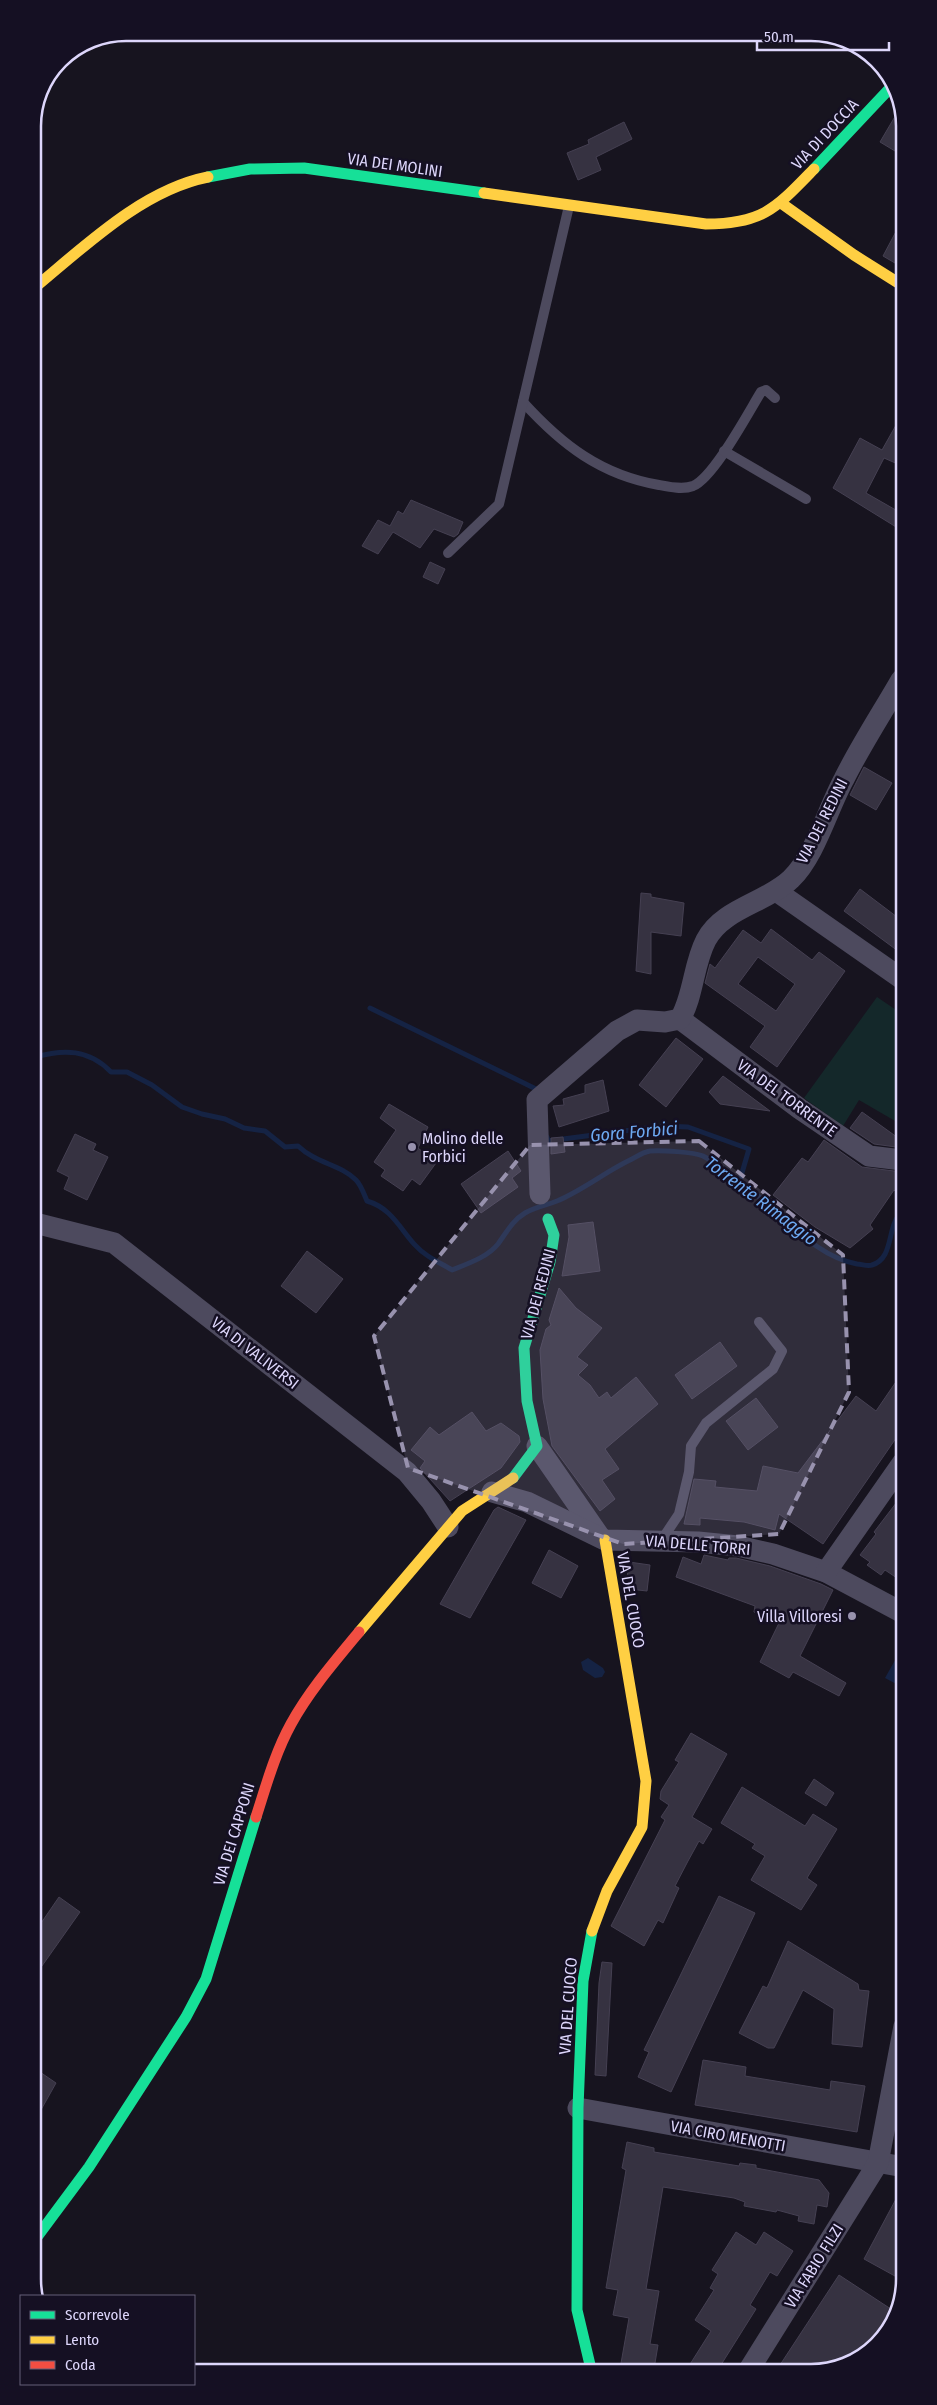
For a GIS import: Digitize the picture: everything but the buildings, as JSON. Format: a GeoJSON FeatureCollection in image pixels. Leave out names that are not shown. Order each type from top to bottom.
{"type":"FeatureCollection","features":[{"type":"Feature","properties":{"kind":"street","name":"VIA DI DOCCIA"},"geometry":{"type":"LineString","coordinates":[[781,203],[888,91]]}},
{"type":"Feature","properties":{"kind":"street","name":"VIA DEI MOLINI"},"geometry":{"type":"LineString","coordinates":[[41,283],[87,244],[153,196],[198,179],[250,169],[304,168],[706,224],[738,224],[760,217],[781,203]]}},
{"type":"Feature","properties":{"kind":"street"},"geometry":{"type":"LineString","coordinates":[[781,203],[820,229],[870,268],[896,282]]}},
{"type":"Feature","properties":{"kind":"street","name":"VIA DEI REDINI"},"geometry":{"type":"LineString","coordinates":[[680,1019],[686,1008],[706,940],[720,922],[776,890],[792,878],[815,841],[843,779],[896,689]]}},
{"type":"Feature","properties":{"kind":"street"},"geometry":{"type":"LineString","coordinates":[[776,890],[896,975]]}},
{"type":"Feature","properties":{"kind":"street"},"geometry":{"type":"LineString","coordinates":[[540,1194],[536,1100],[617,1031],[637,1020],[665,1022],[680,1019]]}},
{"type":"Feature","properties":{"kind":"street","name":"VIA DEL TORRENTE"},"geometry":{"type":"LineString","coordinates":[[680,1019],[800,1109],[869,1156],[896,1159]]}},
{"type":"Feature","properties":{"kind":"street","name":"VIA DEI REDINI"},"geometry":{"type":"LineString","coordinates":[[538,1446],[527,1401],[524,1348],[550,1262],[554,1234],[548,1219]]}},
{"type":"Feature","properties":{"kind":"street","name":"VIA DI VALIVERSI"},"geometry":{"type":"LineString","coordinates":[[41,1225],[114,1243],[406,1472],[432,1501],[448,1526]]}},
{"type":"Feature","properties":{"kind":"street"},"geometry":{"type":"LineString","coordinates":[[538,1446],[602,1539]]}},
{"type":"Feature","properties":{"kind":"street","name":"VIA DEI CAPPONI"},"geometry":{"type":"LineString","coordinates":[[41,2231],[89,2167],[186,2017],[206,1979],[266,1784],[291,1724],[334,1662],[448,1526],[462,1511],[512,1480],[538,1446]]}},
{"type":"Feature","properties":{"kind":"street"},"geometry":{"type":"LineString","coordinates":[[826,1572],[896,1472]]}},
{"type":"Feature","properties":{"kind":"street","name":"VIA DELLE TORRI"},"geometry":{"type":"LineString","coordinates":[[492,1492],[527,1502],[602,1539],[738,1546],[788,1558],[826,1572],[896,1609]]}},
{"type":"Feature","properties":{"kind":"street","name":"VIA DEL CUOCO"},"geometry":{"type":"LineString","coordinates":[[590,2364],[577,2310],[578,2108],[582,1981],[590,1937],[607,1891],[642,1827],[646,1781],[602,1539]]}},
{"type":"Feature","properties":{"kind":"street"},"geometry":{"type":"LineString","coordinates":[[878,2164],[896,2068]]}},
{"type":"Feature","properties":{"kind":"street","name":"VIA CIRO MENOTTI"},"geometry":{"type":"LineString","coordinates":[[578,2108],[896,2167]]}},
{"type":"Feature","properties":{"kind":"street","name":"VIA FABIO FILZI"},"geometry":{"type":"LineString","coordinates":[[753,2364],[878,2164]]}},
{"type":"Feature","properties":{"kind":"lane"},"geometry":{"type":"LineString","coordinates":[[448,553],[499,504],[569,205]]}},
{"type":"Feature","properties":{"kind":"lane"},"geometry":{"type":"LineString","coordinates":[[41,278],[54,273]]}},
{"type":"Feature","properties":{"kind":"lane"},"geometry":{"type":"LineString","coordinates":[[523,402],[558,438],[588,459],[615,474],[646,483],[677,488],[693,486],[707,475],[761,392],[766,390],[775,398]]}},
{"type":"Feature","properties":{"kind":"lane"},"geometry":{"type":"LineString","coordinates":[[724,451],[806,499]]}},
{"type":"Feature","properties":{"kind":"lane"},"geometry":{"type":"LineString","coordinates":[[661,1541],[678,1514],[689,1472],[691,1446],[706,1423],[773,1369],[778,1360],[782,1351],[759,1322]]}},
{"type":"Feature","properties":{"kind":"highlighted area"},"geometry":{"type":"Polygon","coordinates":[[[699,1141],[843,1255],[849,1392],[779,1534],[623,1544],[408,1468],[374,1336],[530,1145],[699,1141]]]}},
{"type":"Feature","properties":{"kind":"green space"},"geometry":{"type":"Polygon","coordinates":[[[877,997],[896,1010],[896,1122],[859,1100],[843,1126],[804,1098],[877,997]]]}},
{"type":"Feature","properties":{"kind":"water"},"geometry":{"type":"Polygon","coordinates":[[[588,1658],[603,1668],[605,1672],[602,1677],[595,1678],[583,1670],[581,1662],[588,1658]]]}},
{"type":"Feature","properties":{"kind":"water"},"geometry":{"type":"Polygon","coordinates":[[[896,1658],[896,1684],[885,1678],[896,1658]]]}},
{"type":"Feature","properties":{"kind":"waterway","name":"Gora Forbici"},"geometry":{"type":"LineString","coordinates":[[370,1008],[536,1089]]}},
{"type":"Feature","properties":{"kind":"waterway","name":"Torrente Rimaggio"},"geometry":{"type":"LineString","coordinates":[[41,1055],[66,1052],[85,1055],[103,1064],[111,1072],[127,1072],[152,1085],[182,1107],[225,1119],[244,1128],[265,1131],[285,1147],[298,1146],[313,1157],[350,1175],[359,1184],[367,1201],[386,1211],[419,1249],[452,1270],[489,1253],[513,1223],[525,1213],[567,1197],[642,1153],[650,1151],[692,1153],[703,1156],[758,1196],[816,1246],[842,1260],[867,1266],[879,1261],[887,1249],[896,1220]]}},
{"type":"Feature","properties":{"kind":"waterway","name":"Gora Forbici"},"geometry":{"type":"LineString","coordinates":[[547,1137],[548,1141],[662,1126],[688,1127],[749,1149],[739,1183]]}},
{"type":"Feature","properties":{"kind":"traffic: fast"},"geometry":{"type":"LineString","coordinates":[[814,169],[888,91]]}},
{"type":"Feature","properties":{"kind":"traffic: fast"},"geometry":{"type":"LineString","coordinates":[[208,177],[250,169],[304,168],[484,193]]}},
{"type":"Feature","properties":{"kind":"traffic: fast"},"geometry":{"type":"LineString","coordinates":[[513,1478],[537,1446],[527,1401],[524,1348],[550,1262],[554,1235],[548,1219]]}},
{"type":"Feature","properties":{"kind":"traffic: fast"},"geometry":{"type":"LineString","coordinates":[[41,2232],[89,2167],[186,2017],[206,1979],[256,1817]]}},
{"type":"Feature","properties":{"kind":"traffic: fast"},"geometry":{"type":"LineString","coordinates":[[590,2364],[577,2310],[578,2108],[583,1981],[592,1931]]}},
{"type":"Feature","properties":{"kind":"traffic: slow"},"geometry":{"type":"LineString","coordinates":[[484,193],[706,224],[725,223],[742,221],[767,211],[778,204],[814,169]]}},
{"type":"Feature","properties":{"kind":"traffic: slow"},"geometry":{"type":"LineString","coordinates":[[41,282],[93,239],[137,207],[160,194],[208,177]]}},
{"type":"Feature","properties":{"kind":"traffic: slow"},"geometry":{"type":"LineString","coordinates":[[781,203],[854,255],[896,281]]}},
{"type":"Feature","properties":{"kind":"traffic: slow"},"geometry":{"type":"LineString","coordinates":[[359,1632],[462,1511],[513,1478]]}},
{"type":"Feature","properties":{"kind":"traffic: slow"},"geometry":{"type":"LineString","coordinates":[[592,1931],[607,1891],[642,1827],[646,1781],[605,1540]]}},
{"type":"Feature","properties":{"kind":"traffic: jam"},"geometry":{"type":"LineString","coordinates":[[256,1817],[276,1758],[291,1724],[314,1688],[359,1632]]}},
{"type":"Feature","properties":{"kind":"place","name":"Molino delle Forbici"},"geometry":{"type":"Point","coordinates":[412,1147]}},
{"type":"Feature","properties":{"kind":"place","name":"Villa Villoresi"},"geometry":{"type":"Point","coordinates":[852,1616]}}]}
